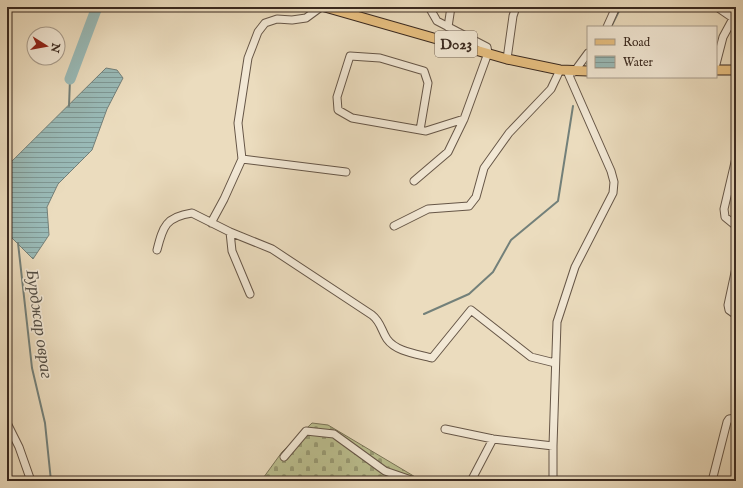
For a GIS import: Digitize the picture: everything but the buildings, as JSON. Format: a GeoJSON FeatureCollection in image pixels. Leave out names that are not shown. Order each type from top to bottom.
{"type":"FeatureCollection","features":[{"type":"Feature","properties":{"kind":"main road","name":"D023"},"geometry":{"type":"LineString","coordinates":[[327,7],[507,59],[567,71],[587,71]]}},
{"type":"Feature","properties":{"kind":"main road"},"geometry":{"type":"LineString","coordinates":[[717,70],[736,70]]}},
{"type":"Feature","properties":{"kind":"street"},"geometry":{"type":"LineString","coordinates":[[211,223],[224,199],[242,159],[238,123],[248,58],[258,32],[265,23],[278,19],[292,20],[306,18],[321,7]]}},
{"type":"Feature","properties":{"kind":"street"},"geometry":{"type":"LineString","coordinates":[[414,181],[448,152],[464,119],[488,53],[487,47],[437,21],[429,7]]}},
{"type":"Feature","properties":{"kind":"street"},"geometry":{"type":"LineString","coordinates":[[448,27],[451,7]]}},
{"type":"Feature","properties":{"kind":"street"},"geometry":{"type":"LineString","coordinates":[[507,59],[513,16],[516,7]]}},
{"type":"Feature","properties":{"kind":"street"},"geometry":{"type":"LineString","coordinates":[[607,26],[616,7]]}},
{"type":"Feature","properties":{"kind":"street"},"geometry":{"type":"LineString","coordinates":[[717,7],[734,15],[720,45],[717,59]]}},
{"type":"Feature","properties":{"kind":"street"},"geometry":{"type":"LineString","coordinates":[[394,226],[428,209],[469,206],[476,197],[484,168],[509,132],[567,71],[587,54]]}},
{"type":"Feature","properties":{"kind":"street"},"geometry":{"type":"LineString","coordinates":[[420,130],[428,83],[424,71],[380,58],[350,56],[337,97],[338,110],[352,118],[420,130],[426,131],[464,119]]}},
{"type":"Feature","properties":{"kind":"street"},"geometry":{"type":"LineString","coordinates":[[553,481],[557,322],[574,268],[613,193],[614,182],[611,171],[567,71]]}},
{"type":"Feature","properties":{"kind":"street"},"geometry":{"type":"LineString","coordinates":[[736,158],[724,209],[725,217],[736,226]]}},
{"type":"Feature","properties":{"kind":"street"},"geometry":{"type":"LineString","coordinates":[[242,159],[346,172]]}},
{"type":"Feature","properties":{"kind":"street"},"geometry":{"type":"LineString","coordinates":[[157,250],[166,224],[175,217],[192,212],[230,232],[272,249],[372,315],[377,319],[385,337],[395,347],[432,358],[471,310],[531,357],[555,363]]}},
{"type":"Feature","properties":{"kind":"street"},"geometry":{"type":"LineString","coordinates":[[230,232],[232,251],[250,294]]}},
{"type":"Feature","properties":{"kind":"street"},"geometry":{"type":"LineString","coordinates":[[736,268],[728,305],[729,310],[736,315]]}},
{"type":"Feature","properties":{"kind":"street"},"geometry":{"type":"LineString","coordinates":[[712,481],[727,422],[729,419],[736,418]]}},
{"type":"Feature","properties":{"kind":"street"},"geometry":{"type":"LineString","coordinates":[[7,423],[19,447],[31,481]]}},
{"type":"Feature","properties":{"kind":"street"},"geometry":{"type":"LineString","coordinates":[[445,429],[493,439],[553,446]]}},
{"type":"Feature","properties":{"kind":"street"},"geometry":{"type":"LineString","coordinates":[[284,457],[306,431],[334,434],[385,471],[414,481]]}},
{"type":"Feature","properties":{"kind":"street"},"geometry":{"type":"LineString","coordinates":[[469,481],[471,481],[493,439]]}},
{"type":"Feature","properties":{"kind":"green space"},"geometry":{"type":"Polygon","coordinates":[[[312,423],[328,425],[422,481],[261,481],[282,452],[312,423]]]}},
{"type":"Feature","properties":{"kind":"water"},"geometry":{"type":"Polygon","coordinates":[[[106,68],[117,70],[123,78],[107,109],[92,150],[58,184],[47,207],[49,235],[33,259],[7,233],[7,166],[106,68]]]}},
{"type":"Feature","properties":{"kind":"waterway"},"geometry":{"type":"LineString","coordinates":[[70,79],[97,7]]}},
{"type":"Feature","properties":{"kind":"waterway"},"geometry":{"type":"LineString","coordinates":[[612,26],[621,7]]}},
{"type":"Feature","properties":{"kind":"waterway","name":"Бурджар овраг"},"geometry":{"type":"LineString","coordinates":[[69,106],[70,79]]}},
{"type":"Feature","properties":{"kind":"waterway"},"geometry":{"type":"LineString","coordinates":[[424,314],[469,294],[493,272],[511,240],[558,201],[573,106]]}},
{"type":"Feature","properties":{"kind":"waterway","name":"Бурджар овраг"},"geometry":{"type":"LineString","coordinates":[[18,243],[32,368],[45,423],[51,481]]}}]}
